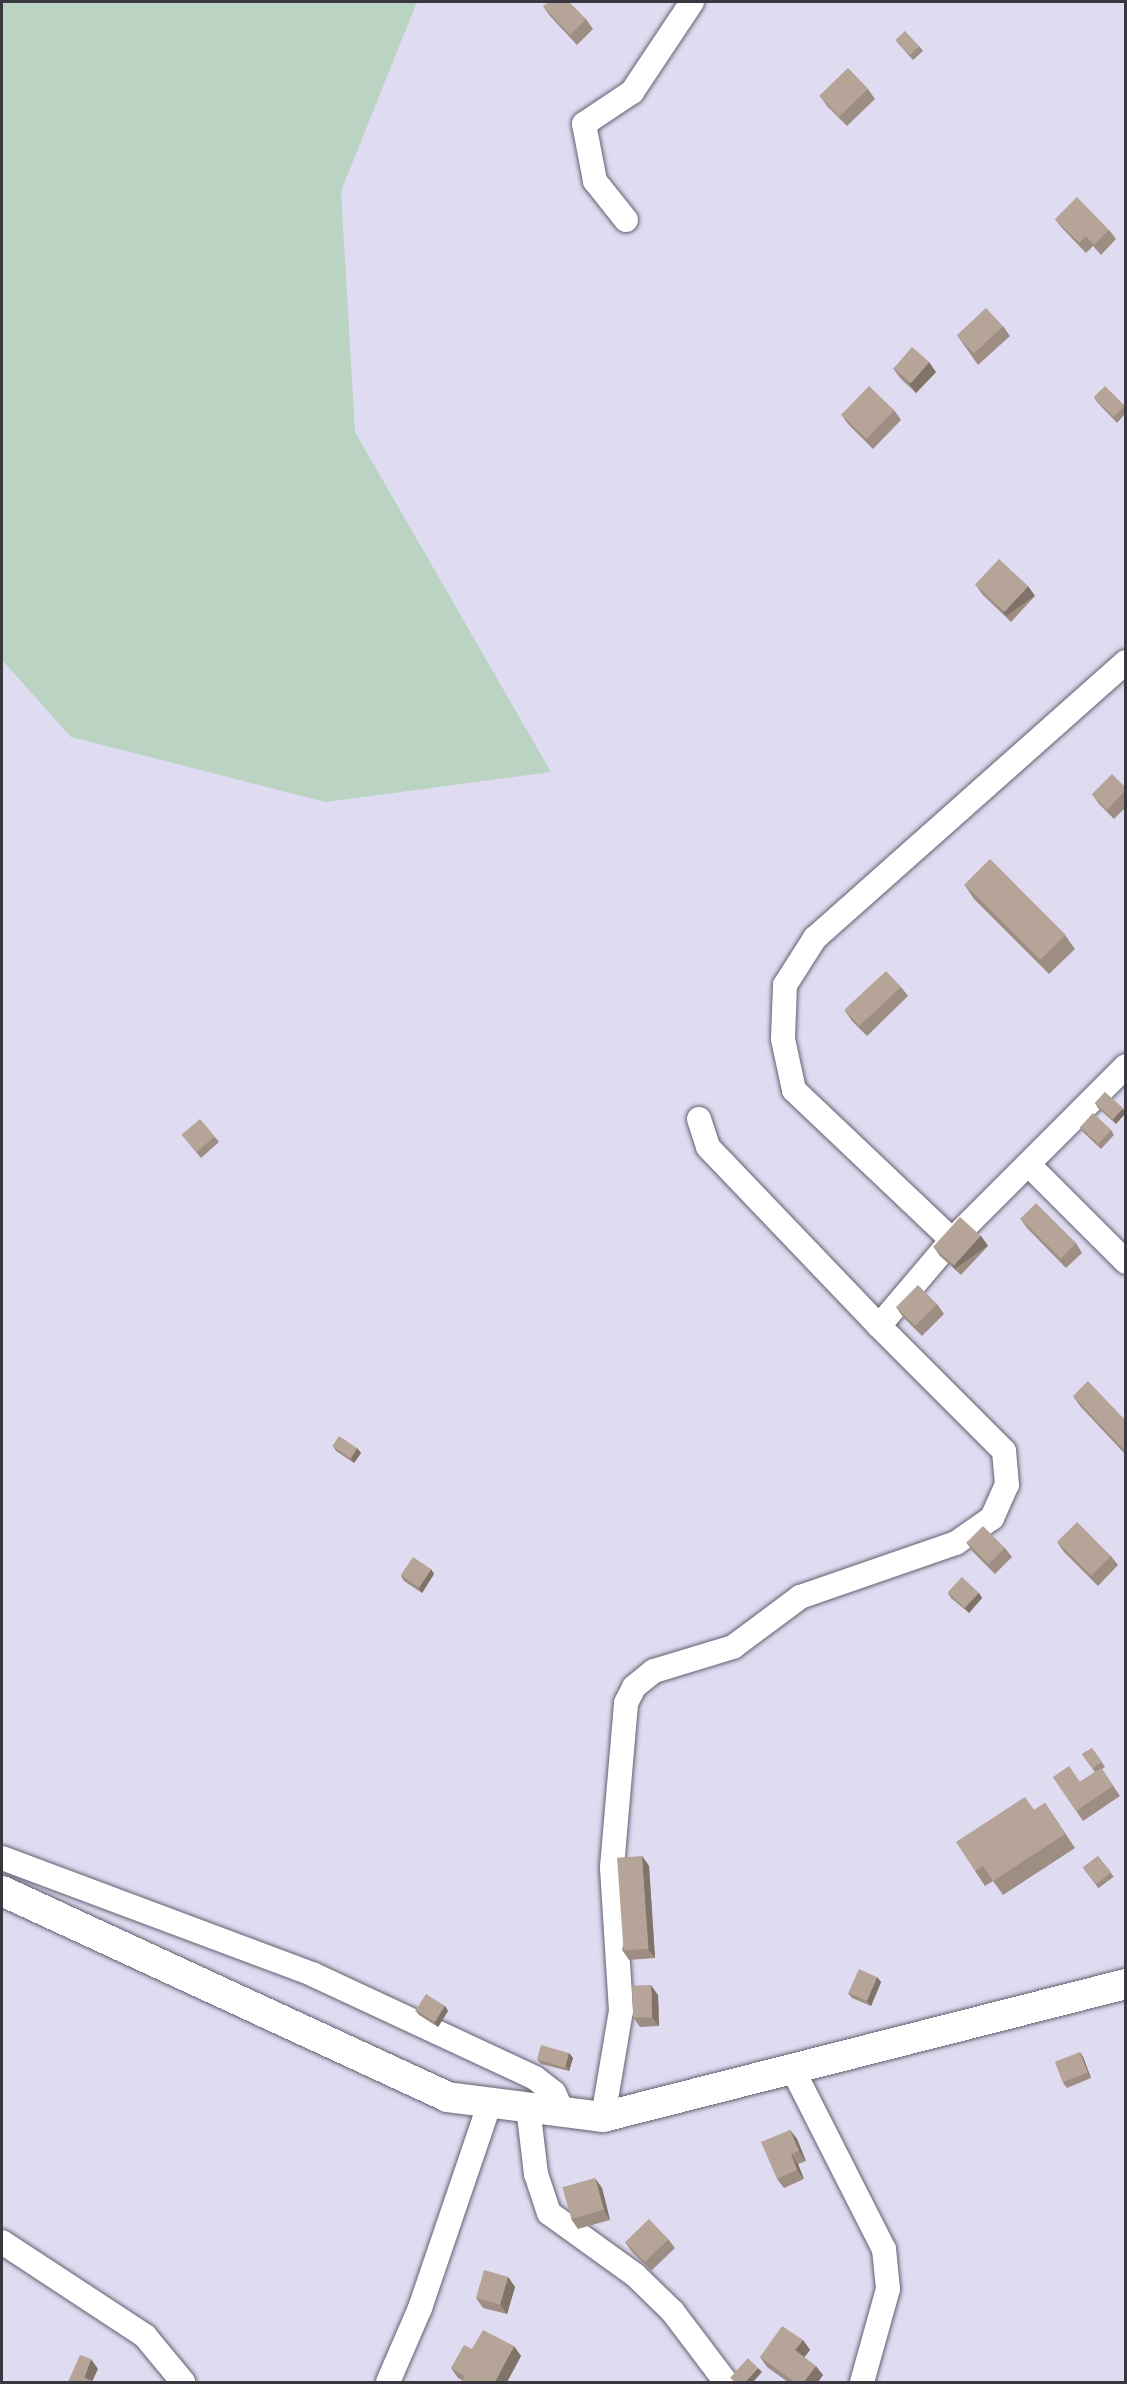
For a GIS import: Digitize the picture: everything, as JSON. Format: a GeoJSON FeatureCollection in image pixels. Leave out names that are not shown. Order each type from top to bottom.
{"type":"FeatureCollection","features":[{"type":"Feature","properties":{"kind":"main road"},"geometry":{"type":"LineString","coordinates":[[2,1891],[447,2097],[603,2117],[1125,1984]]}},
{"type":"Feature","properties":{"kind":"street"},"geometry":{"type":"LineString","coordinates":[[626,220],[595,181],[584,124],[632,92],[692,2]]}},
{"type":"Feature","properties":{"kind":"street"},"geometry":{"type":"LineString","coordinates":[[952,1240],[794,1090],[783,1039],[785,985],[815,938],[1125,662]]}},
{"type":"Feature","properties":{"kind":"street"},"geometry":{"type":"LineString","coordinates":[[879,1326],[952,1240],[1125,1066]]}},
{"type":"Feature","properties":{"kind":"street"},"geometry":{"type":"LineString","coordinates":[[603,2117],[621,2011],[612,1867],[623,1720],[634,1687],[667,1665],[733,1647],[781,1610],[825,1586],[978,1532],[1001,1505],[1008,1468],[1004,1451],[879,1326],[708,1147],[699,1119]]}},
{"type":"Feature","properties":{"kind":"street"},"geometry":{"type":"LineString","coordinates":[[1029,1165],[1125,1262]]}},
{"type":"Feature","properties":{"kind":"street"},"geometry":{"type":"LineString","coordinates":[[2,1858],[312,1974],[535,2078],[554,2093],[563,2112]]}},
{"type":"Feature","properties":{"kind":"street"},"geometry":{"type":"LineString","coordinates":[[794,2070],[884,2249],[888,2289],[862,2382]]}},
{"type":"Feature","properties":{"kind":"street"},"geometry":{"type":"LineString","coordinates":[[388,2382],[420,2308],[490,2102]]}},
{"type":"Feature","properties":{"kind":"street"},"geometry":{"type":"LineString","coordinates":[[528,2107],[536,2174],[549,2213],[635,2275],[673,2312],[726,2382]]}},
{"type":"Feature","properties":{"kind":"street"},"geometry":{"type":"LineString","coordinates":[[2,2242],[145,2336],[183,2382]]}},
{"type":"Feature","properties":{"kind":"green space"},"geometry":{"type":"Polygon","coordinates":[[[2,2],[417,2],[341,191],[355,432],[551,772],[326,802],[71,737],[2,660],[2,2]]]}},
{"type":"Feature","properties":{"kind":"building"},"geometry":{"type":"Polygon","coordinates":[[[549,2],[569,2],[586,19],[570,35],[543,6],[549,2]]]}},
{"type":"Feature","properties":{"kind":"building"},"geometry":{"type":"Polygon","coordinates":[[[905,31],[919,46],[910,55],[895,40],[905,31]]]}},
{"type":"Feature","properties":{"kind":"building"},"geometry":{"type":"Polygon","coordinates":[[[848,68],[868,89],[839,117],[819,96],[848,68]]]}},
{"type":"Feature","properties":{"kind":"building"},"geometry":{"type":"Polygon","coordinates":[[[1077,197],[1109,230],[1094,245],[1086,236],[1079,243],[1055,219],[1077,197]]]}},
{"type":"Feature","properties":{"kind":"building"},"geometry":{"type":"Polygon","coordinates":[[[986,308],[1003,326],[974,354],[957,335],[986,308]]]}},
{"type":"Feature","properties":{"kind":"building"},"geometry":{"type":"Polygon","coordinates":[[[912,347],[929,362],[911,383],[894,368],[912,347]]]}},
{"type":"Feature","properties":{"kind":"building"},"geometry":{"type":"Polygon","coordinates":[[[869,386],[894,410],[866,439],[841,415],[869,386]]]}},
{"type":"Feature","properties":{"kind":"building"},"geometry":{"type":"Polygon","coordinates":[[[1105,386],[1125,406],[1113,417],[1094,397],[1105,386]]]}},
{"type":"Feature","properties":{"kind":"building"},"geometry":{"type":"Polygon","coordinates":[[[999,559],[1028,586],[1004,612],[975,585],[999,559]]]}},
{"type":"Feature","properties":{"kind":"building"},"geometry":{"type":"Polygon","coordinates":[[[1112,774],[1125,787],[1125,791],[1107,810],[1092,794],[1112,774]]]}},
{"type":"Feature","properties":{"kind":"building"},"geometry":{"type":"Polygon","coordinates":[[[990,859],[1066,935],[1040,960],[965,884],[990,859]]]}},
{"type":"Feature","properties":{"kind":"building"},"geometry":{"type":"Polygon","coordinates":[[[886,971],[901,987],[859,1026],[844,1010],[886,971]]]}},
{"type":"Feature","properties":{"kind":"building"},"geometry":{"type":"Polygon","coordinates":[[[1105,1092],[1123,1108],[1113,1119],[1095,1103],[1105,1092]]]}},
{"type":"Feature","properties":{"kind":"building"},"geometry":{"type":"Polygon","coordinates":[[[1093,1113],[1111,1130],[1098,1144],[1080,1127],[1093,1113]]]}},
{"type":"Feature","properties":{"kind":"building"},"geometry":{"type":"Polygon","coordinates":[[[200,1119],[215,1137],[196,1152],[182,1134],[200,1119]]]}},
{"type":"Feature","properties":{"kind":"building"},"geometry":{"type":"Polygon","coordinates":[[[1036,1203],[1076,1243],[1061,1259],[1020,1219],[1036,1203]]]}},
{"type":"Feature","properties":{"kind":"building"},"geometry":{"type":"Polygon","coordinates":[[[960,1217],[981,1236],[954,1265],[933,1247],[960,1217]]]}},
{"type":"Feature","properties":{"kind":"building"},"geometry":{"type":"Polygon","coordinates":[[[918,1285],[937,1304],[915,1326],[896,1307],[918,1285]]]}},
{"type":"Feature","properties":{"kind":"building"},"geometry":{"type":"Polygon","coordinates":[[[1088,1381],[1125,1420],[1125,1451],[1073,1396],[1088,1381]]]}},
{"type":"Feature","properties":{"kind":"building"},"geometry":{"type":"Polygon","coordinates":[[[339,1436],[357,1448],[351,1458],[332,1446],[339,1436]]]}},
{"type":"Feature","properties":{"kind":"building"},"geometry":{"type":"Polygon","coordinates":[[[1077,1522],[1111,1556],[1091,1576],[1057,1542],[1077,1522]]]}},
{"type":"Feature","properties":{"kind":"building"},"geometry":{"type":"Polygon","coordinates":[[[983,1526],[1005,1548],[989,1564],[967,1542],[983,1526]]]}},
{"type":"Feature","properties":{"kind":"building"},"geometry":{"type":"Polygon","coordinates":[[[413,1557],[431,1569],[419,1588],[401,1575],[413,1557]]]}},
{"type":"Feature","properties":{"kind":"building"},"geometry":{"type":"Polygon","coordinates":[[[962,1577],[979,1593],[964,1608],[948,1592],[962,1577]]]}},
{"type":"Feature","properties":{"kind":"building"},"geometry":{"type":"Polygon","coordinates":[[[1092,1748],[1102,1762],[1092,1769],[1082,1755],[1092,1748]]]}},
{"type":"Feature","properties":{"kind":"building"},"geometry":{"type":"Polygon","coordinates":[[[1069,1766],[1080,1782],[1101,1768],[1113,1786],[1076,1811],[1053,1777],[1069,1766]]]}},
{"type":"Feature","properties":{"kind":"building"},"geometry":{"type":"Polygon","coordinates":[[[1025,1797],[1034,1810],[1045,1803],[1065,1834],[993,1881],[983,1866],[975,1871],[956,1842],[1025,1797]]]}},
{"type":"Feature","properties":{"kind":"building"},"geometry":{"type":"Polygon","coordinates":[[[642,1856],[648,1949],[624,1951],[617,1858],[642,1856]]]}},
{"type":"Feature","properties":{"kind":"building"},"geometry":{"type":"Polygon","coordinates":[[[1098,1856],[1111,1872],[1096,1884],[1083,1868],[1098,1856]]]}},
{"type":"Feature","properties":{"kind":"building"},"geometry":{"type":"Polygon","coordinates":[[[859,1969],[877,1977],[867,2001],[848,1993],[859,1969]]]}},
{"type":"Feature","properties":{"kind":"building"},"geometry":{"type":"Polygon","coordinates":[[[651,1985],[652,2017],[633,2018],[632,1986],[651,1985]]]}},
{"type":"Feature","properties":{"kind":"building"},"geometry":{"type":"Polygon","coordinates":[[[426,1994],[445,2006],[435,2022],[416,2010],[426,1994]]]}},
{"type":"Feature","properties":{"kind":"building"},"geometry":{"type":"Polygon","coordinates":[[[541,2045],[569,2053],[565,2067],[537,2059],[541,2045]]]}},
{"type":"Feature","properties":{"kind":"building"},"geometry":{"type":"Polygon","coordinates":[[[1080,2052],[1088,2073],[1063,2082],[1055,2062],[1080,2052]]]}},
{"type":"Feature","properties":{"kind":"building"},"geometry":{"type":"Polygon","coordinates":[[[790,2130],[799,2151],[791,2154],[797,2170],[777,2179],[761,2142],[790,2130]]]}},
{"type":"Feature","properties":{"kind":"building"},"geometry":{"type":"Polygon","coordinates":[[[595,2178],[604,2210],[571,2219],[562,2187],[595,2178]]]}},
{"type":"Feature","properties":{"kind":"building"},"geometry":{"type":"Polygon","coordinates":[[[649,2219],[668,2239],[645,2262],[625,2242],[649,2219]]]}},
{"type":"Feature","properties":{"kind":"building"},"geometry":{"type":"Polygon","coordinates":[[[484,2270],[508,2277],[500,2305],[476,2298],[484,2270]]]}},
{"type":"Feature","properties":{"kind":"building"},"geometry":{"type":"Polygon","coordinates":[[[782,2326],[803,2340],[795,2350],[816,2366],[804,2382],[795,2382],[760,2357],[782,2326]]]}},
{"type":"Feature","properties":{"kind":"building"},"geometry":{"type":"Polygon","coordinates":[[[483,2330],[514,2346],[495,2382],[461,2382],[465,2376],[451,2368],[464,2345],[472,2349],[483,2330]]]}},
{"type":"Feature","properties":{"kind":"building"},"geometry":{"type":"Polygon","coordinates":[[[80,2355],[91,2359],[84,2378],[96,2382],[68,2382],[80,2355]]]}},
{"type":"Feature","properties":{"kind":"building"},"geometry":{"type":"Polygon","coordinates":[[[748,2358],[758,2368],[745,2382],[735,2382],[730,2378],[748,2358]]]}}]}
